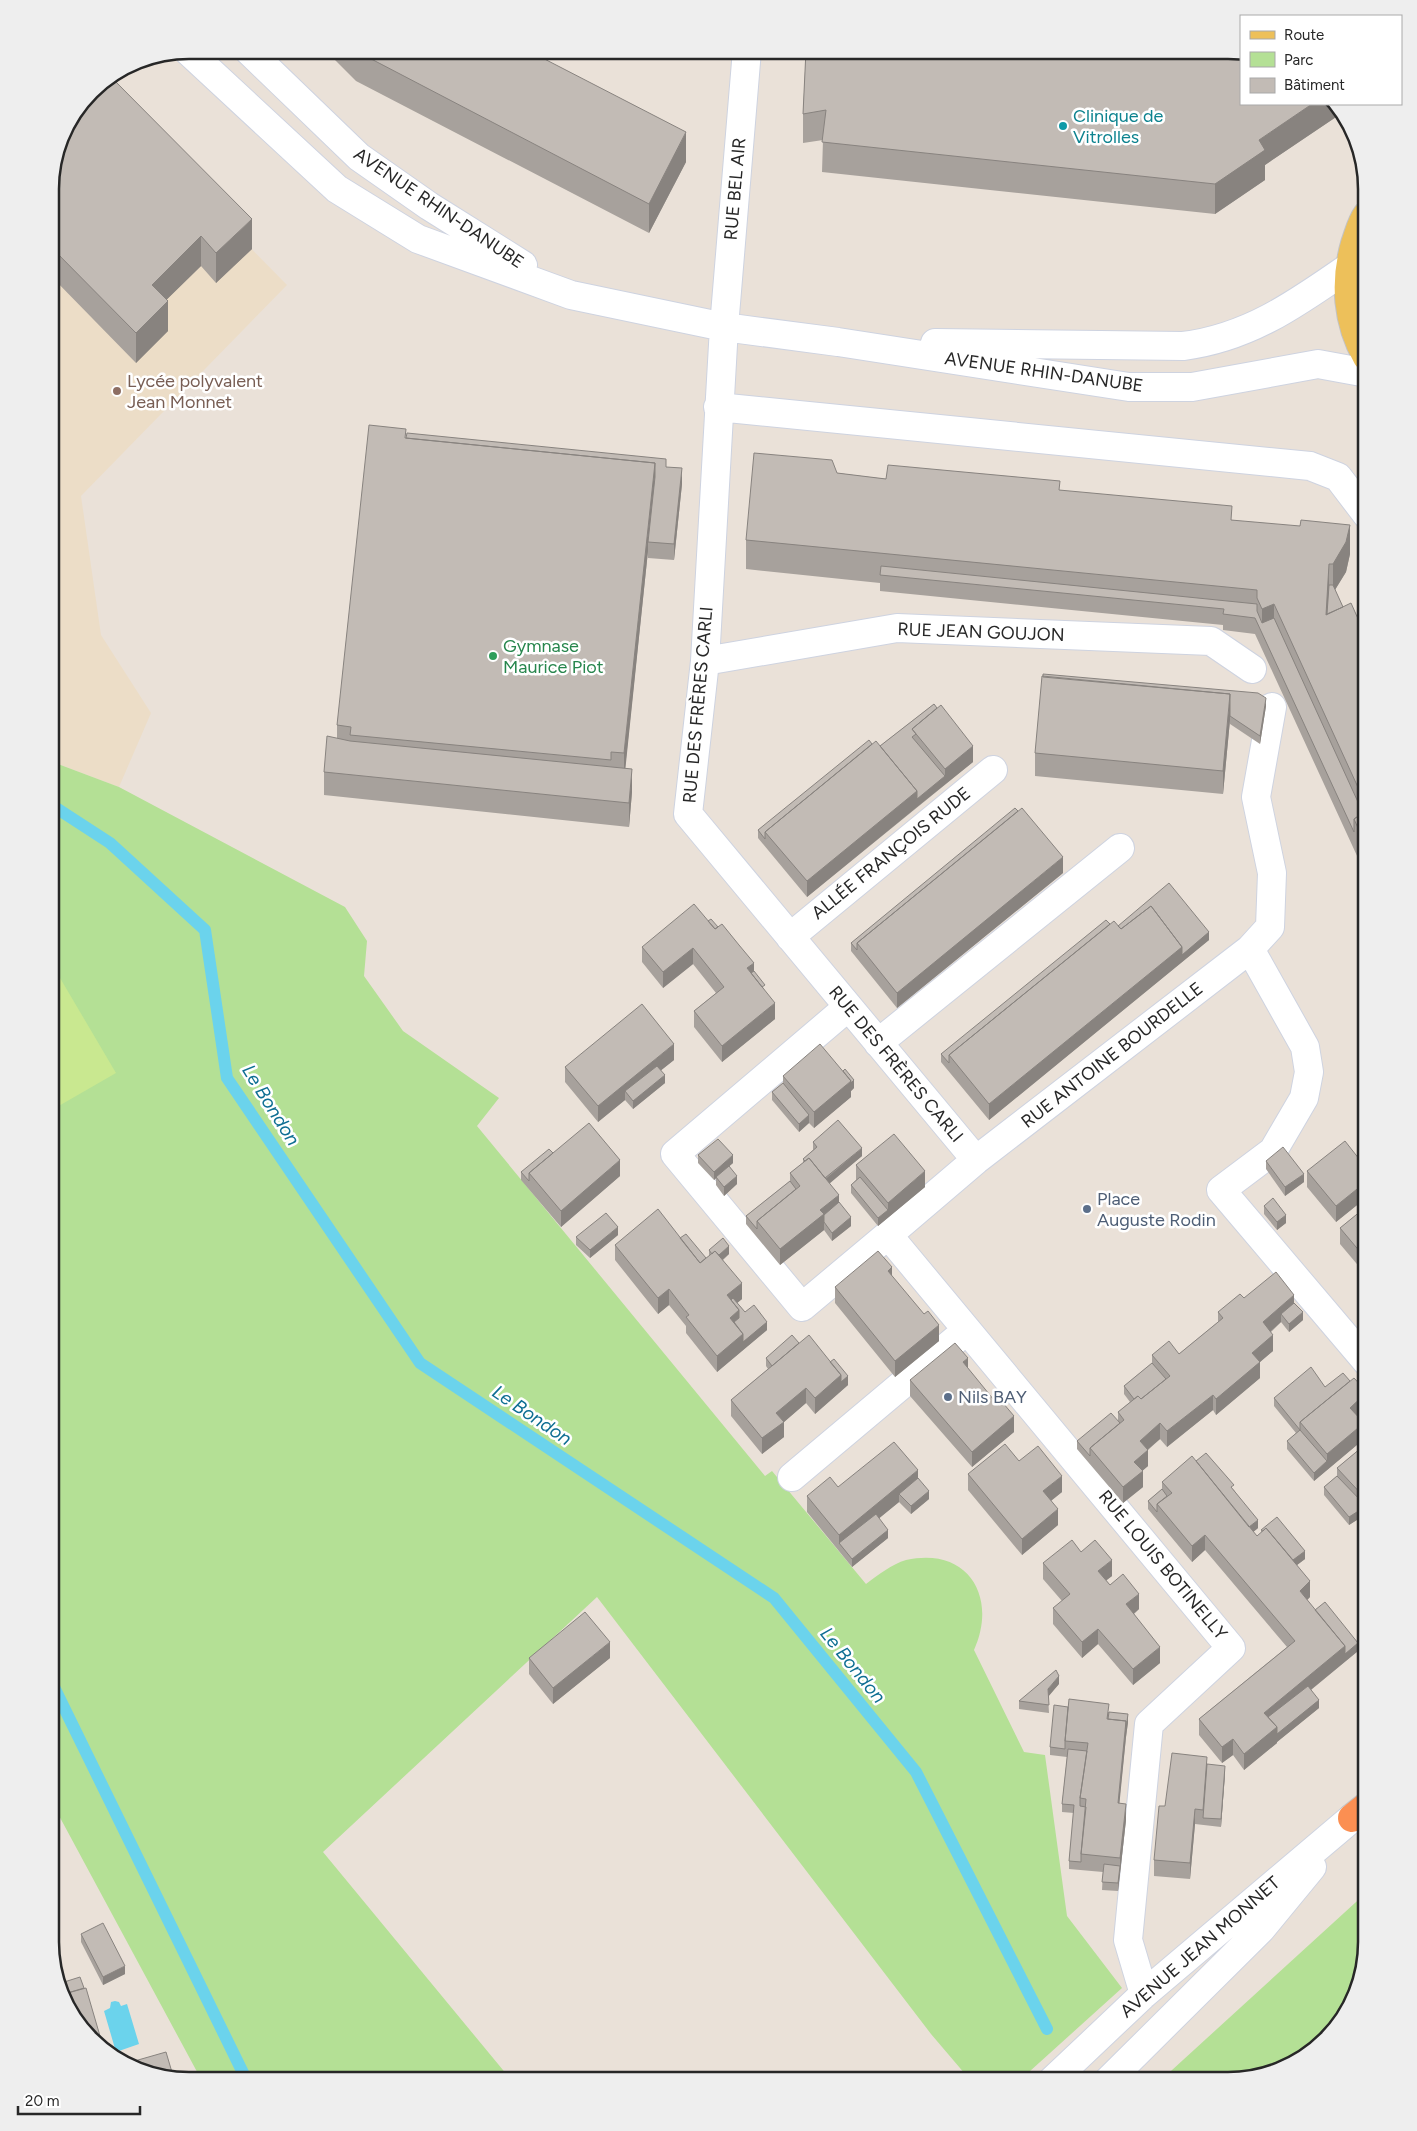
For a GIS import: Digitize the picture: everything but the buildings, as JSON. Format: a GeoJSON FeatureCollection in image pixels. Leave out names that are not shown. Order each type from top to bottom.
{"type":"FeatureCollection","features":[{"type":"Feature","properties":{"kind":"main road"},"geometry":{"type":"LineString","coordinates":[[1358,234],[1348,267],[1349,305],[1358,342]]}},
{"type":"Feature","properties":{"kind":"street","name":"AVENUE RHIN-DANUBE"},"geometry":{"type":"LineString","coordinates":[[196,59],[337,188],[418,239],[571,295],[724,327],[838,342],[1129,387],[1192,387],[1318,364],[1358,371]]}},
{"type":"Feature","properties":{"kind":"street","name":"AVENUE RHIN-DANUBE"},"geometry":{"type":"LineString","coordinates":[[257,59],[359,157],[429,206],[571,295]]}},
{"type":"Feature","properties":{"kind":"street","name":"RUE BEL AIR"},"geometry":{"type":"LineString","coordinates":[[724,327],[746,59]]}},
{"type":"Feature","properties":{"kind":"street","name":"AVENUE RHIN-DANUBE"},"geometry":{"type":"LineString","coordinates":[[838,342],[1107,346],[1183,346],[1211,342],[1241,332],[1294,306],[1348,267]]}},
{"type":"Feature","properties":{"kind":"street","name":"RUE DES FRÈRES CARLI"},"geometry":{"type":"LineString","coordinates":[[724,327],[705,661],[688,814],[976,1160]]}},
{"type":"Feature","properties":{"kind":"street"},"geometry":{"type":"LineString","coordinates":[[718,407],[1310,466],[1338,477],[1358,503]]}},
{"type":"Feature","properties":{"kind":"street","name":"RUE JEAN GOUJON"},"geometry":{"type":"LineString","coordinates":[[705,661],[897,628],[1211,641],[1252,669]]}},
{"type":"Feature","properties":{"kind":"street","name":"RUE ANTOINE BOURDELLE"},"geometry":{"type":"LineString","coordinates":[[848,1007],[675,1154],[802,1307],[976,1160],[1250,949],[1270,927],[1272,873],[1256,797],[1272,707]]}},
{"type":"Feature","properties":{"kind":"street","name":"ALLÉE FRANÇOIS RUDE"},"geometry":{"type":"LineString","coordinates":[[790,937],[993,770]]}},
{"type":"Feature","properties":{"kind":"street"},"geometry":{"type":"LineString","coordinates":[[878,1043],[1120,848]]}},
{"type":"Feature","properties":{"kind":"street"},"geometry":{"type":"LineString","coordinates":[[1250,949],[1305,1048],[1309,1072],[1304,1098],[1273,1151],[1220,1190],[1358,1351]]}},
{"type":"Feature","properties":{"kind":"street"},"geometry":{"type":"LineString","coordinates":[[792,1477],[967,1330],[888,1235]]}},
{"type":"Feature","properties":{"kind":"street","name":"RUE LOUIS BOTINELLY"},"geometry":{"type":"LineString","coordinates":[[967,1330],[1231,1648],[1149,1724],[1128,1940],[1144,1994]]}},
{"type":"Feature","properties":{"kind":"street","name":"AVENUE JEAN MONNET"},"geometry":{"type":"LineString","coordinates":[[1061,2072],[1144,1994],[1358,1810]]}},
{"type":"Feature","properties":{"kind":"street","name":"AVENUE JEAN MONNET"},"geometry":{"type":"LineString","coordinates":[[1117,2072],[1260,1929],[1358,1812]]}},
{"type":"Feature","properties":{"kind":"shaded area","name":"Lycée polyvalent Jean Monnet"},"geometry":{"type":"Polygon","coordinates":[[[100,95],[287,285],[81,496],[101,635],[151,713],[119,787],[59,764],[59,180],[63,155],[76,124],[91,103],[100,95]]]}},
{"type":"Feature","properties":{"kind":"green space"},"geometry":{"type":"Polygon","coordinates":[[[59,764],[119,787],[345,907],[367,941],[364,976],[403,1031],[499,1098],[477,1126],[765,1476],[772,1471],[866,1584],[896,1564],[906,1560],[928,1558],[946,1561],[961,1568],[972,1580],[979,1595],[982,1612],[981,1630],[974,1650],[1024,1752],[1045,1755],[1067,1916],[1122,1988],[1029,2072],[963,2072],[931,2034],[597,1597],[323,1852],[505,2072],[197,2072],[59,1816],[59,764]]]}},
{"type":"Feature","properties":{"kind":"green space"},"geometry":{"type":"Polygon","coordinates":[[[59,976],[116,1073],[59,1106],[59,976]]]}},
{"type":"Feature","properties":{"kind":"green space"},"geometry":{"type":"Polygon","coordinates":[[[1358,1900],[1358,1942],[1354,1976],[1341,2007],[1320,2034],[1293,2055],[1262,2068],[1228,2072],[1170,2072],[1358,1900]]]}},
{"type":"Feature","properties":{"kind":"water"},"geometry":{"type":"Polygon","coordinates":[[[111,2002],[119,2002],[121,2006],[127,2004],[139,2044],[119,2051],[115,2049],[104,2011],[110,2008],[111,2002]]]}},
{"type":"Feature","properties":{"kind":"waterway","name":"Le Bondon"},"geometry":{"type":"LineString","coordinates":[[59,810],[110,843],[205,930],[227,1078],[420,1363],[774,1598],[916,1772],[1047,2029]]}},
{"type":"Feature","properties":{"kind":"waterway"},"geometry":{"type":"LineString","coordinates":[[59,1697],[243,2072]]}},
{"type":"Feature","properties":{"kind":"place","name":"Clinique de Vitrolles"},"geometry":{"type":"Point","coordinates":[1063,126]}},
{"type":"Feature","properties":{"kind":"place","name":"Lycée polyvalent Jean Monnet"},"geometry":{"type":"Point","coordinates":[117,391]}},
{"type":"Feature","properties":{"kind":"place","name":"Gymnase Maurice Piot"},"geometry":{"type":"Point","coordinates":[493,656]}},
{"type":"Feature","properties":{"kind":"place","name":"Place Auguste Rodin"},"geometry":{"type":"Point","coordinates":[1087,1209]}},
{"type":"Feature","properties":{"kind":"place","name":"Nils BAY"},"geometry":{"type":"Point","coordinates":[948,1397]}}]}
